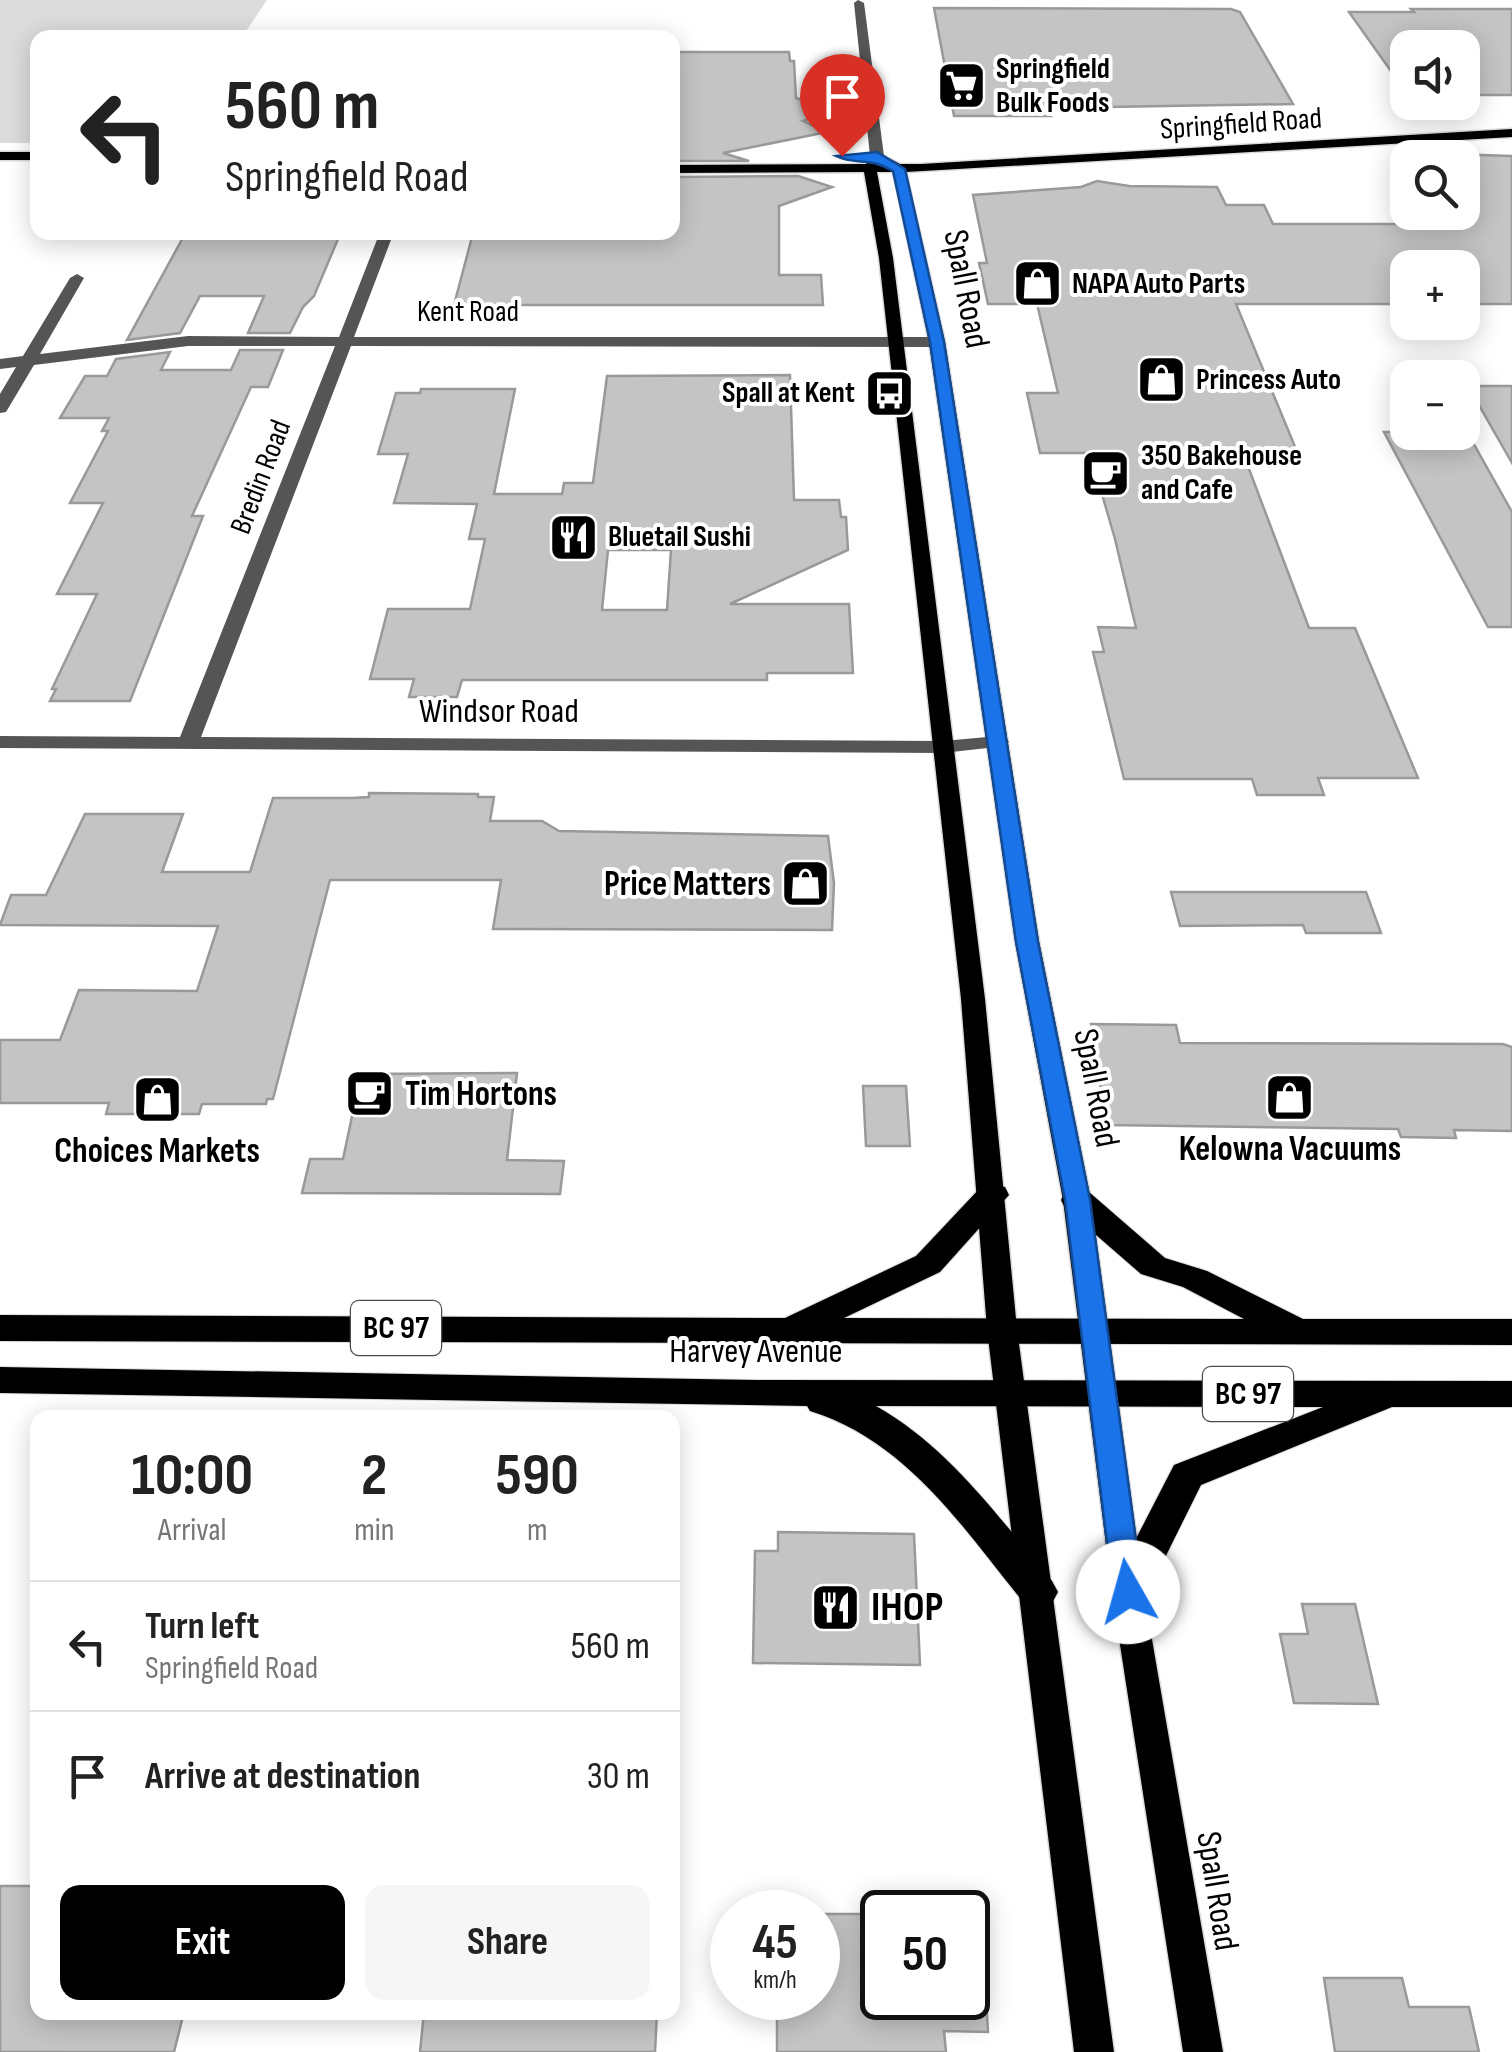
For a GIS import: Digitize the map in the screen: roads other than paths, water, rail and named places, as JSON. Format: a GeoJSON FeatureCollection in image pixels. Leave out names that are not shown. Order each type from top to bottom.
{"type":"FeatureCollection","features":[{"type":"Feature","properties":{"kind":"highway"},"geometry":{"type":"LineString","coordinates":[[792,1328],[928,1264],[993,1196]]}},
{"type":"Feature","properties":{"kind":"highway"},"geometry":{"type":"LineString","coordinates":[[1077,1200],[1153,1266],[1195,1279],[1297,1331]]}},
{"type":"Feature","properties":{"kind":"highway","name":"Harvey Avenue"},"geometry":{"type":"LineString","coordinates":[[0,1328],[1512,1332]]}},
{"type":"Feature","properties":{"kind":"highway","name":"Harvey Avenue"},"geometry":{"type":"LineString","coordinates":[[0,1380],[756,1392],[1512,1394]]}},
{"type":"Feature","properties":{"kind":"highway"},"geometry":{"type":"LineString","coordinates":[[756,1392],[850,1406],[863,1415],[916,1453],[1038,1592]]}},
{"type":"Feature","properties":{"kind":"highway"},"geometry":{"type":"LineString","coordinates":[[1128,1592],[1187,1475],[1394,1394]]}},
{"type":"Feature","properties":{"kind":"main road","name":"Springfield Road"},"geometry":{"type":"LineString","coordinates":[[680,168],[874,162],[1512,121]]}},
{"type":"Feature","properties":{"kind":"main road","name":"Springfield Road"},"geometry":{"type":"LineString","coordinates":[[680,156],[874,162],[899,169],[1512,132]]}},
{"type":"Feature","properties":{"kind":"main road"},"geometry":{"type":"LineString","coordinates":[[0,156],[30,156]]}},
{"type":"Feature","properties":{"kind":"main road","name":"Spall Road"},"geometry":{"type":"LineString","coordinates":[[874,162],[993,1196],[1002,1329],[1094,2052]]}},
{"type":"Feature","properties":{"kind":"main road"},"geometry":{"type":"LineString","coordinates":[[906,195],[927,178],[978,166]]}},
{"type":"Feature","properties":{"kind":"main road"},"geometry":{"type":"LineString","coordinates":[[0,168],[30,168]]}},
{"type":"Feature","properties":{"kind":"main road","name":"Spall Road"},"geometry":{"type":"LineString","coordinates":[[899,169],[937,342],[1030,958],[1077,1200],[1128,1592],[1203,2052]]}},
{"type":"Feature","properties":{"kind":"street","name":"Spall Road"},"geometry":{"type":"LineString","coordinates":[[859,3],[874,162]]}},
{"type":"Feature","properties":{"kind":"street","name":"Bredin Road"},"geometry":{"type":"LineString","coordinates":[[189,742],[383,240]]}},
{"type":"Feature","properties":{"kind":"street"},"geometry":{"type":"LineString","coordinates":[[0,408],[77,278]]}},
{"type":"Feature","properties":{"kind":"street","name":"Kent Road"},"geometry":{"type":"LineString","coordinates":[[0,364],[188,340],[937,342]]}},
{"type":"Feature","properties":{"kind":"street","name":"Windsor Road"},"geometry":{"type":"LineString","coordinates":[[0,742],[943,747],[998,742]]}},
{"type":"Feature","properties":{"kind":"place","name":"Springfield Bulk Foods"},"geometry":{"type":"Point","coordinates":[961,86]}},
{"type":"Feature","properties":{"kind":"place","name":"NAPA Auto Parts"},"geometry":{"type":"Point","coordinates":[1037,284]}},
{"type":"Feature","properties":{"kind":"place","name":"Princess Auto"},"geometry":{"type":"Point","coordinates":[1161,380]}},
{"type":"Feature","properties":{"kind":"place","name":"Spall at Kent"},"geometry":{"type":"Point","coordinates":[890,393]}},
{"type":"Feature","properties":{"kind":"place","name":"350 Bakehouse and Cafe"},"geometry":{"type":"Point","coordinates":[1106,473]}},
{"type":"Feature","properties":{"kind":"place","name":"Bluetail Sushi"},"geometry":{"type":"Point","coordinates":[573,537]}},
{"type":"Feature","properties":{"kind":"place","name":"Price Matters"},"geometry":{"type":"Point","coordinates":[806,884]}},
{"type":"Feature","properties":{"kind":"place","name":"Tim Hortons"},"geometry":{"type":"Point","coordinates":[370,1094]}},
{"type":"Feature","properties":{"kind":"place","name":"Kelowna Vacuums"},"geometry":{"type":"Point","coordinates":[1290,1097]}},
{"type":"Feature","properties":{"kind":"place","name":"Choices Markets"},"geometry":{"type":"Point","coordinates":[157,1099]}},
{"type":"Feature","properties":{"kind":"place","name":"IHOP"},"geometry":{"type":"Point","coordinates":[836,1607]}}]}
